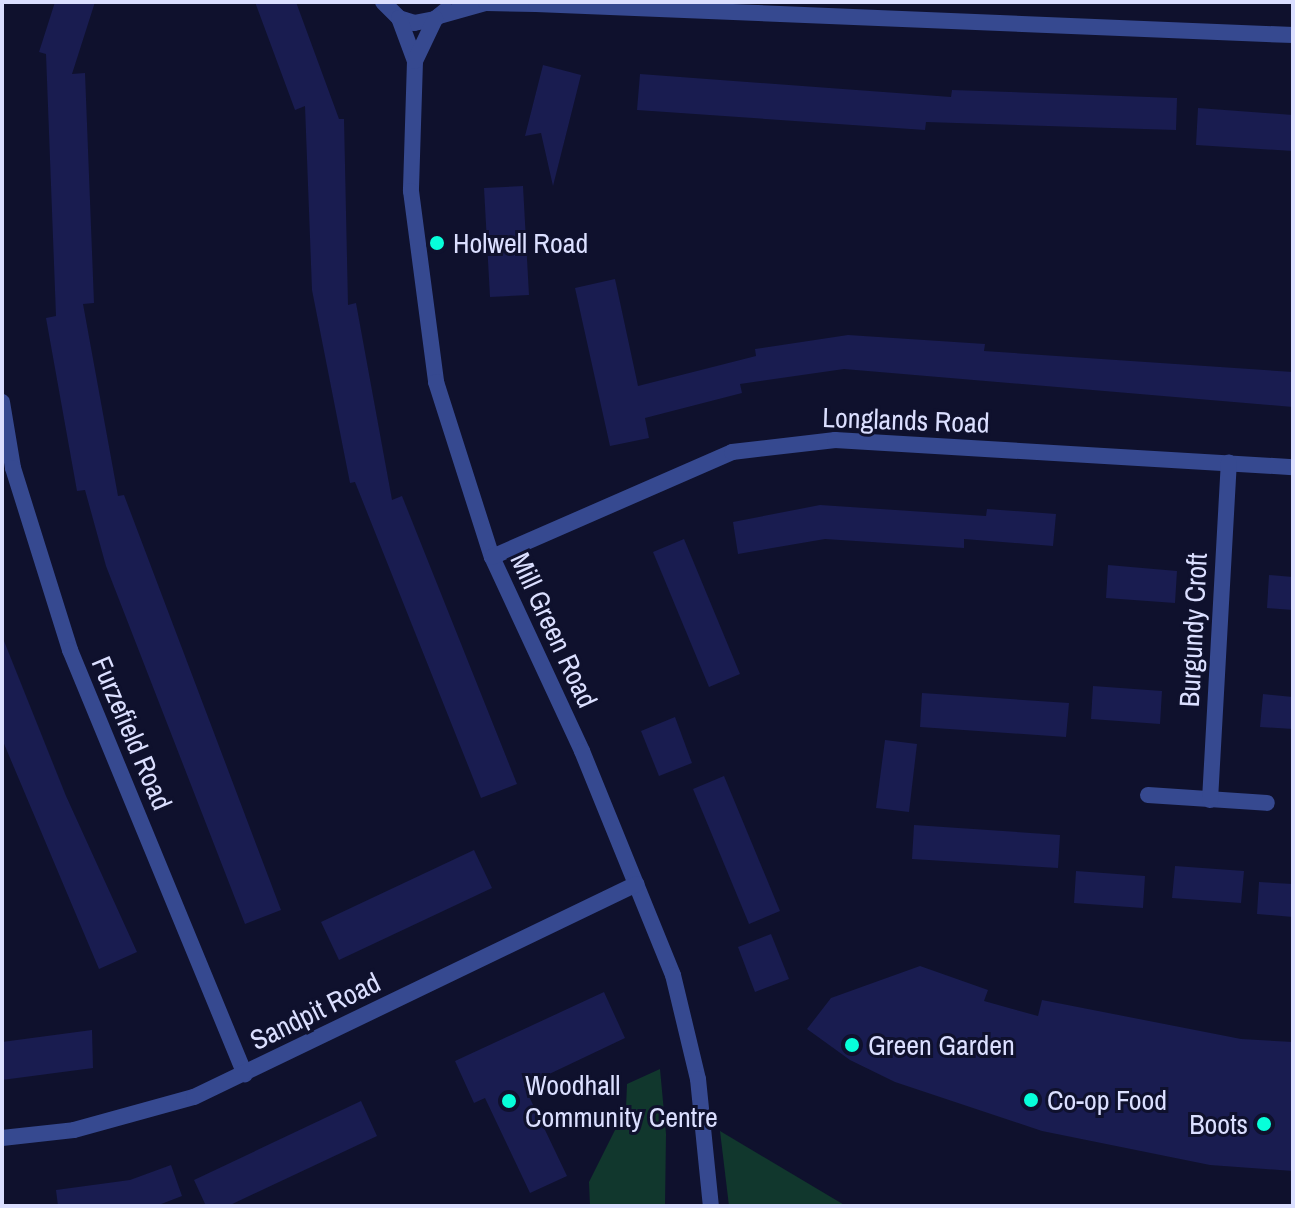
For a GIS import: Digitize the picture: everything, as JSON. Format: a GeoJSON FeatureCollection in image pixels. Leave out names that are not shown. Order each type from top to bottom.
{"type":"FeatureCollection","features":[{"type":"Feature","properties":{"kind":"street"},"geometry":{"type":"LineString","coordinates":[[383,2],[399,18],[414,23],[486,3],[1293,35]]}},
{"type":"Feature","properties":{"kind":"street","name":"Mill Green Road"},"geometry":{"type":"LineString","coordinates":[[415,61],[437,18],[452,2]]}},
{"type":"Feature","properties":{"kind":"street","name":"Mill Green Road"},"geometry":{"type":"LineString","coordinates":[[399,18],[415,61],[411,191],[436,382],[492,557],[636,884],[686,1017],[698,1079],[711,1206]]}},
{"type":"Feature","properties":{"kind":"street","name":"Furzefield Road"},"geometry":{"type":"LineString","coordinates":[[2,402],[13,468],[70,650],[245,1074]]}},
{"type":"Feature","properties":{"kind":"street","name":"Longlands Road"},"geometry":{"type":"LineString","coordinates":[[492,557],[732,452],[835,440],[1293,467]]}},
{"type":"Feature","properties":{"kind":"street","name":"Burgundy Croft"},"geometry":{"type":"LineString","coordinates":[[1210,800],[1229,463]]}},
{"type":"Feature","properties":{"kind":"street"},"geometry":{"type":"LineString","coordinates":[[1148,795],[1267,803]]}},
{"type":"Feature","properties":{"kind":"street","name":"Sandpit Road"},"geometry":{"type":"LineString","coordinates":[[2,1138],[74,1130],[194,1097],[636,884]]}},
{"type":"Feature","properties":{"kind":"green space"},"geometry":{"type":"Polygon","coordinates":[[[660,1069],[666,1134],[665,1206],[590,1206],[589,1182],[626,1108],[627,1084],[660,1069]]]}},
{"type":"Feature","properties":{"kind":"green space"},"geometry":{"type":"Polygon","coordinates":[[[720,1131],[846,1206],[729,1206],[720,1131]]]}},
{"type":"Feature","properties":{"kind":"building"},"geometry":{"type":"Polygon","coordinates":[[[55,2],[95,2],[72,74],[85,73],[94,303],[83,304],[118,496],[124,495],[281,910],[245,924],[106,566],[85,490],[77,491],[46,318],[56,316],[46,54],[39,52],[55,2]]]}},
{"type":"Feature","properties":{"kind":"building"},"geometry":{"type":"Polygon","coordinates":[[[255,2],[296,2],[339,119],[344,119],[348,305],[356,303],[392,500],[402,496],[517,784],[481,798],[355,482],[350,483],[312,290],[305,106],[295,110],[255,2]]]}},
{"type":"Feature","properties":{"kind":"building"},"geometry":{"type":"Polygon","coordinates":[[[543,65],[581,75],[553,186],[541,133],[525,136],[543,65]]]}},
{"type":"Feature","properties":{"kind":"building"},"geometry":{"type":"Polygon","coordinates":[[[640,74],[951,97],[952,90],[1177,98],[1176,130],[926,122],[925,130],[637,110],[640,74]]]}},
{"type":"Feature","properties":{"kind":"building"},"geometry":{"type":"Polygon","coordinates":[[[1198,108],[1293,115],[1293,151],[1196,145],[1198,108]]]}},
{"type":"Feature","properties":{"kind":"building"},"geometry":{"type":"Polygon","coordinates":[[[523,186],[529,295],[490,297],[484,188],[523,186]]]}},
{"type":"Feature","properties":{"kind":"building"},"geometry":{"type":"Polygon","coordinates":[[[615,279],[638,386],[756,356],[755,349],[848,335],[985,344],[984,351],[1293,372],[1293,407],[844,369],[740,384],[742,393],[645,418],[649,438],[610,446],[575,288],[615,279]]]}},
{"type":"Feature","properties":{"kind":"building"},"geometry":{"type":"Polygon","coordinates":[[[820,505],[986,516],[987,509],[1056,514],[1053,546],[964,539],[964,548],[825,539],[738,554],[733,522],[820,505]]]}},
{"type":"Feature","properties":{"kind":"building"},"geometry":{"type":"Polygon","coordinates":[[[684,539],[740,674],[709,687],[653,552],[684,539]]]}},
{"type":"Feature","properties":{"kind":"building"},"geometry":{"type":"Polygon","coordinates":[[[1108,565],[1177,571],[1175,603],[1106,598],[1108,565]]]}},
{"type":"Feature","properties":{"kind":"building"},"geometry":{"type":"Polygon","coordinates":[[[1269,575],[1293,577],[1293,610],[1267,608],[1269,575]]]}},
{"type":"Feature","properties":{"kind":"building"},"geometry":{"type":"Polygon","coordinates":[[[2,636],[66,796],[137,952],[99,969],[2,739],[2,636]]]}},
{"type":"Feature","properties":{"kind":"building"},"geometry":{"type":"Polygon","coordinates":[[[1093,686],[1162,691],[1160,724],[1091,719],[1093,686]]]}},
{"type":"Feature","properties":{"kind":"building"},"geometry":{"type":"Polygon","coordinates":[[[922,693],[1069,703],[1066,737],[920,727],[922,693]]]}},
{"type":"Feature","properties":{"kind":"building"},"geometry":{"type":"Polygon","coordinates":[[[1263,694],[1293,697],[1293,729],[1260,727],[1263,694]]]}},
{"type":"Feature","properties":{"kind":"building"},"geometry":{"type":"Polygon","coordinates":[[[675,717],[692,763],[659,776],[641,731],[675,717]]]}},
{"type":"Feature","properties":{"kind":"building"},"geometry":{"type":"Polygon","coordinates":[[[885,740],[917,744],[909,812],[876,808],[885,740]]]}},
{"type":"Feature","properties":{"kind":"building"},"geometry":{"type":"Polygon","coordinates":[[[724,776],[780,911],[749,924],[693,789],[724,776]]]}},
{"type":"Feature","properties":{"kind":"building"},"geometry":{"type":"Polygon","coordinates":[[[914,825],[1060,835],[1058,868],[912,859],[914,825]]]}},
{"type":"Feature","properties":{"kind":"building"},"geometry":{"type":"Polygon","coordinates":[[[474,850],[492,888],[339,960],[321,922],[474,850]]]}},
{"type":"Feature","properties":{"kind":"building"},"geometry":{"type":"Polygon","coordinates":[[[1175,866],[1244,871],[1241,903],[1172,898],[1175,866]]]}},
{"type":"Feature","properties":{"kind":"building"},"geometry":{"type":"Polygon","coordinates":[[[1076,871],[1145,876],[1143,908],[1074,903],[1076,871]]]}},
{"type":"Feature","properties":{"kind":"building"},"geometry":{"type":"Polygon","coordinates":[[[1259,882],[1293,884],[1293,917],[1257,914],[1259,882]]]}},
{"type":"Feature","properties":{"kind":"building"},"geometry":{"type":"Polygon","coordinates":[[[771,934],[789,979],[755,992],[738,947],[771,934]]]}},
{"type":"Feature","properties":{"kind":"building"},"geometry":{"type":"Polygon","coordinates":[[[920,966],[988,990],[984,1001],[1038,1016],[1042,1000],[1241,1039],[1293,1042],[1293,1171],[1210,1165],[1042,1131],[895,1082],[850,1060],[807,1029],[831,998],[920,966]]]}},
{"type":"Feature","properties":{"kind":"building","name":"Woodhall Community Centre"},"geometry":{"type":"Polygon","coordinates":[[[604,992],[625,1038],[524,1086],[567,1176],[530,1193],[485,1098],[474,1103],[455,1061],[604,992]]]}},
{"type":"Feature","properties":{"kind":"building"},"geometry":{"type":"Polygon","coordinates":[[[92,1030],[93,1068],[2,1080],[2,1042],[92,1030]]]}},
{"type":"Feature","properties":{"kind":"building"},"geometry":{"type":"Polygon","coordinates":[[[361,1101],[377,1136],[228,1206],[206,1206],[194,1180],[361,1101]]]}},
{"type":"Feature","properties":{"kind":"building"},"geometry":{"type":"Polygon","coordinates":[[[171,1165],[182,1196],[156,1206],[58,1206],[56,1190],[130,1180],[171,1165]]]}},
{"type":"Feature","properties":{"kind":"place","name":"Holwell Road"},"geometry":{"type":"Point","coordinates":[437,243]}},
{"type":"Feature","properties":{"kind":"place","name":"Green Garden"},"geometry":{"type":"Point","coordinates":[852,1045]}},
{"type":"Feature","properties":{"kind":"place","name":"Co-op Food"},"geometry":{"type":"Point","coordinates":[1031,1100]}},
{"type":"Feature","properties":{"kind":"place","name":"Woodhall Community Centre"},"geometry":{"type":"Point","coordinates":[509,1101]}},
{"type":"Feature","properties":{"kind":"place","name":"Boots"},"geometry":{"type":"Point","coordinates":[1264,1124]}}]}
